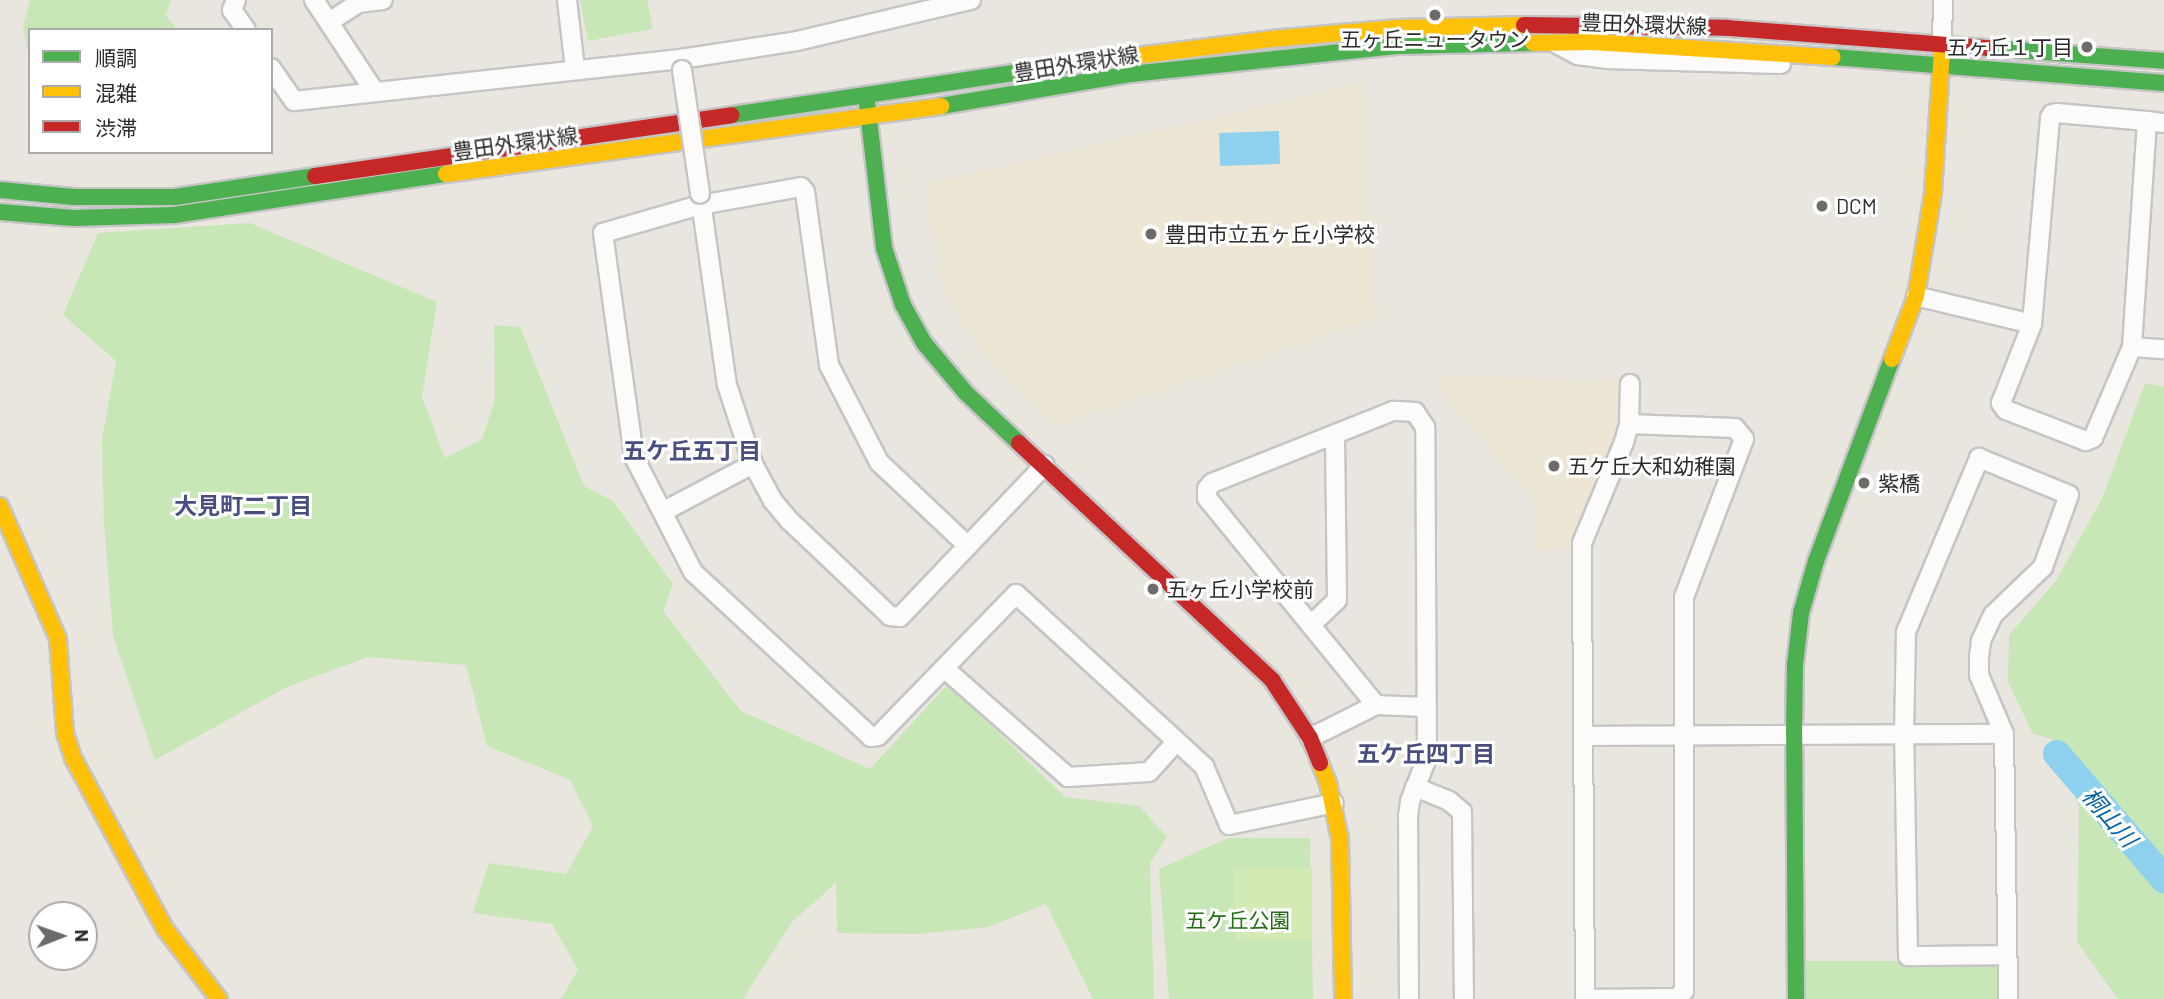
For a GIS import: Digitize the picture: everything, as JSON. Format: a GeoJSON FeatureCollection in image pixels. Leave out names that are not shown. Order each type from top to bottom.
{"type":"FeatureCollection","features":[{"type":"Feature","properties":{"kind":"street"},"geometry":{"type":"LineString","coordinates":[[236,0],[232,10],[245,28]]}},
{"type":"Feature","properties":{"kind":"street"},"geometry":{"type":"LineString","coordinates":[[314,0],[375,92]]}},
{"type":"Feature","properties":{"kind":"street"},"geometry":{"type":"LineString","coordinates":[[329,22],[358,3],[383,0]]}},
{"type":"Feature","properties":{"kind":"street"},"geometry":{"type":"LineString","coordinates":[[567,0],[575,69]]}},
{"type":"Feature","properties":{"kind":"street"},"geometry":{"type":"LineString","coordinates":[[273,71],[294,101],[575,69],[682,64],[797,41],[971,0]]}},
{"type":"Feature","properties":{"kind":"street"},"geometry":{"type":"LineString","coordinates":[[1796,999],[1794,734],[1795,665],[1801,613],[1816,561],[1916,296],[1933,193],[1943,0]]}},
{"type":"Feature","properties":{"kind":"street","name":"豊田外環状線"},"geometry":{"type":"LineString","coordinates":[[0,190],[74,197],[175,197],[1271,38],[1398,28],[1605,24],[1728,28],[2164,61]]}},
{"type":"Feature","properties":{"kind":"street"},"geometry":{"type":"LineString","coordinates":[[1554,42],[1578,55],[1630,61],[1787,64],[1811,55],[2164,83]]}},
{"type":"Feature","properties":{"kind":"street","name":"豊田外環状線"},"geometry":{"type":"LineString","coordinates":[[0,212],[74,218],[174,215],[541,160],[867,118],[1131,74],[1399,46],[1554,42]]}},
{"type":"Feature","properties":{"kind":"street"},"geometry":{"type":"LineString","coordinates":[[682,64],[727,385],[753,464],[773,500],[790,520],[890,616],[900,617],[1045,465]]}},
{"type":"Feature","properties":{"kind":"street"},"geometry":{"type":"LineString","coordinates":[[866,95],[884,248],[894,281],[913,324],[949,376],[1272,680],[1310,738],[1334,803],[1341,854],[1343,999]]}},
{"type":"Feature","properties":{"kind":"street"},"geometry":{"type":"LineString","coordinates":[[2052,114],[2155,122],[2132,347],[2093,438],[2086,441],[2006,410],[2001,403],[2032,324],[2052,114]]}},
{"type":"Feature","properties":{"kind":"street"},"geometry":{"type":"LineString","coordinates":[[968,546],[879,462],[829,365],[804,191],[801,187],[700,199],[602,235],[634,457],[693,572],[871,737],[878,736],[1016,594],[1204,766],[1228,825],[1334,803]]}},
{"type":"Feature","properties":{"kind":"street"},"geometry":{"type":"LineString","coordinates":[[1916,296],[2032,324]]}},
{"type":"Feature","properties":{"kind":"street"},"geometry":{"type":"LineString","coordinates":[[2132,347],[2164,349]]}},
{"type":"Feature","properties":{"kind":"street"},"geometry":{"type":"LineString","coordinates":[[1629,425],[1735,428],[1744,439],[1685,587],[1684,991],[1677,998],[1585,999],[1582,543],[1629,425],[1630,384]]}},
{"type":"Feature","properties":{"kind":"street"},"geometry":{"type":"LineString","coordinates":[[1409,999],[1408,816],[1415,787],[1427,758],[1425,427],[1415,412],[1393,411],[1212,483],[1207,489],[1207,498],[1376,705],[1379,708],[1425,707]]}},
{"type":"Feature","properties":{"kind":"street"},"geometry":{"type":"LineString","coordinates":[[1312,624],[1337,600],[1335,436]]}},
{"type":"Feature","properties":{"kind":"street"},"geometry":{"type":"LineString","coordinates":[[2007,955],[1908,956],[1904,736],[1906,632],[1979,458],[2069,495],[2043,567],[1993,615],[1981,641],[1979,675],[2004,734],[2008,999]]}},
{"type":"Feature","properties":{"kind":"street"},"geometry":{"type":"LineString","coordinates":[[664,511],[753,464]]}},
{"type":"Feature","properties":{"kind":"street"},"geometry":{"type":"LineString","coordinates":[[0,506],[58,639],[65,733],[73,758],[165,929],[219,999]]}},
{"type":"Feature","properties":{"kind":"street"},"geometry":{"type":"LineString","coordinates":[[944,668],[1068,778],[1149,772],[1176,742]]}},
{"type":"Feature","properties":{"kind":"street"},"geometry":{"type":"LineString","coordinates":[[1310,738],[1376,705]]}},
{"type":"Feature","properties":{"kind":"street"},"geometry":{"type":"LineString","coordinates":[[1583,736],[2004,734]]}},
{"type":"Feature","properties":{"kind":"street"},"geometry":{"type":"LineString","coordinates":[[1415,787],[1449,801],[1462,812],[1464,999]]}},
{"type":"Feature","properties":{"kind":"shaded area","name":"豊田市立五ヶ丘小学校"},"geometry":{"type":"Polygon","coordinates":[[[1366,82],[1373,319],[1054,426],[1003,377],[965,331],[941,284],[924,184],[1366,82]]]}},
{"type":"Feature","properties":{"kind":"shaded area","name":"五ケ丘大和幼稚園"},"geometry":{"type":"Polygon","coordinates":[[[1439,376],[1620,380],[1620,430],[1574,549],[1533,551],[1533,501],[1434,384],[1439,376]]]}},
{"type":"Feature","properties":{"kind":"green space"},"geometry":{"type":"Polygon","coordinates":[[[30,0],[171,0],[166,15],[176,28],[28,28],[28,50],[23,27],[30,0]]]}},
{"type":"Feature","properties":{"kind":"green space"},"geometry":{"type":"Polygon","coordinates":[[[580,0],[647,0],[653,29],[588,41],[580,0]]]}},
{"type":"Feature","properties":{"kind":"green space"},"geometry":{"type":"Polygon","coordinates":[[[250,223],[437,302],[422,397],[445,458],[482,439],[495,399],[494,325],[520,327],[584,486],[613,501],[673,584],[663,611],[741,711],[870,769],[948,684],[1065,797],[1139,806],[1167,837],[1150,863],[1154,999],[1093,999],[1046,904],[988,927],[917,934],[837,933],[836,883],[792,922],[743,999],[561,999],[578,970],[552,924],[473,913],[489,863],[566,874],[593,827],[570,780],[487,746],[466,665],[368,657],[287,687],[155,760],[113,636],[104,522],[102,440],[116,361],[63,315],[98,233],[250,223]]]}},
{"type":"Feature","properties":{"kind":"green space"},"geometry":{"type":"Polygon","coordinates":[[[2145,383],[2164,387],[2164,999],[2118,999],[2077,942],[2079,807],[2055,740],[2033,734],[2008,682],[2009,635],[2055,582],[2102,499],[2145,383]]]}},
{"type":"Feature","properties":{"kind":"green space","name":"五ケ丘公園"},"geometry":{"type":"Polygon","coordinates":[[[1228,838],[1310,838],[1313,999],[1169,999],[1159,869],[1228,838]]]}},
{"type":"Feature","properties":{"kind":"green space"},"geometry":{"type":"Polygon","coordinates":[[[1235,869],[1312,869],[1312,940],[1235,940],[1235,869]]]}},
{"type":"Feature","properties":{"kind":"green space"},"geometry":{"type":"Polygon","coordinates":[[[1806,961],[2000,961],[2000,999],[1806,999],[1806,961]]]}},
{"type":"Feature","properties":{"kind":"water"},"geometry":{"type":"Polygon","coordinates":[[[1279,131],[1280,164],[1220,166],[1219,133],[1279,131]]]}},
{"type":"Feature","properties":{"kind":"waterway","name":"桐山川"},"geometry":{"type":"LineString","coordinates":[[2057,754],[2164,879]]}},
{"type":"Feature","properties":{"kind":"traffic: fast"},"geometry":{"type":"LineString","coordinates":[[941,106],[1131,74],[1399,46],[1533,43]]}},
{"type":"Feature","properties":{"kind":"traffic: fast"},"geometry":{"type":"LineString","coordinates":[[1988,48],[2164,61]]}},
{"type":"Feature","properties":{"kind":"traffic: fast"},"geometry":{"type":"LineString","coordinates":[[1833,57],[2164,83]]}},
{"type":"Feature","properties":{"kind":"traffic: fast"},"geometry":{"type":"LineString","coordinates":[[732,115],[1095,61]]}},
{"type":"Feature","properties":{"kind":"traffic: fast"},"geometry":{"type":"LineString","coordinates":[[867,103],[884,248],[903,305],[924,343],[966,393],[1019,443]]}},
{"type":"Feature","properties":{"kind":"traffic: fast"},"geometry":{"type":"LineString","coordinates":[[0,212],[74,218],[174,215],[446,174]]}},
{"type":"Feature","properties":{"kind":"traffic: fast"},"geometry":{"type":"LineString","coordinates":[[0,190],[74,197],[175,197],[315,176]]}},
{"type":"Feature","properties":{"kind":"traffic: fast"},"geometry":{"type":"LineString","coordinates":[[1796,999],[1794,734],[1795,665],[1801,613],[1816,561],[1892,359]]}},
{"type":"Feature","properties":{"kind":"traffic: slow"},"geometry":{"type":"LineString","coordinates":[[1095,61],[1271,39],[1398,28],[1524,25]]}},
{"type":"Feature","properties":{"kind":"traffic: slow"},"geometry":{"type":"LineString","coordinates":[[1533,43],[1592,42],[1833,57]]}},
{"type":"Feature","properties":{"kind":"traffic: slow"},"geometry":{"type":"LineString","coordinates":[[1892,359],[1916,296],[1933,193],[1942,49]]}},
{"type":"Feature","properties":{"kind":"traffic: slow"},"geometry":{"type":"LineString","coordinates":[[446,174],[941,106]]}},
{"type":"Feature","properties":{"kind":"traffic: slow"},"geometry":{"type":"LineString","coordinates":[[0,506],[58,639],[65,733],[73,758],[165,929],[219,999]]}},
{"type":"Feature","properties":{"kind":"traffic: slow"},"geometry":{"type":"LineString","coordinates":[[1320,763],[1328,783],[1340,839],[1343,999]]}},
{"type":"Feature","properties":{"kind":"traffic: jam"},"geometry":{"type":"LineString","coordinates":[[1524,25],[1728,28],[1988,48]]}},
{"type":"Feature","properties":{"kind":"traffic: jam"},"geometry":{"type":"LineString","coordinates":[[315,176],[732,115]]}},
{"type":"Feature","properties":{"kind":"traffic: jam"},"geometry":{"type":"LineString","coordinates":[[1019,443],[1272,680],[1310,738],[1320,763]]}},
{"type":"Feature","properties":{"kind":"place","name":"五ヶ丘ニュータウン"},"geometry":{"type":"Point","coordinates":[1435,15]}},
{"type":"Feature","properties":{"kind":"place","name":"五ヶ丘１丁目"},"geometry":{"type":"Point","coordinates":[2087,47]}},
{"type":"Feature","properties":{"kind":"place","name":"DCM"},"geometry":{"type":"Point","coordinates":[1822,206]}},
{"type":"Feature","properties":{"kind":"place","name":"豊田市立五ヶ丘小学校"},"geometry":{"type":"Point","coordinates":[1151,234]}},
{"type":"Feature","properties":{"kind":"place","name":"五ケ丘大和幼稚園"},"geometry":{"type":"Point","coordinates":[1554,466]}},
{"type":"Feature","properties":{"kind":"place","name":"紫橋"},"geometry":{"type":"Point","coordinates":[1864,483]}},
{"type":"Feature","properties":{"kind":"place","name":"五ヶ丘小学校前"},"geometry":{"type":"Point","coordinates":[1153,589]}},
{"type":"Feature","properties":{"kind":"district","name":"五ケ丘五丁目"},"geometry":{"type":"Point","coordinates":[692,450]}},
{"type":"Feature","properties":{"kind":"district","name":"大見町二丁目"},"geometry":{"type":"Point","coordinates":[243,505]}},
{"type":"Feature","properties":{"kind":"district","name":"五ケ丘四丁目"},"geometry":{"type":"Point","coordinates":[1426,753]}}]}
